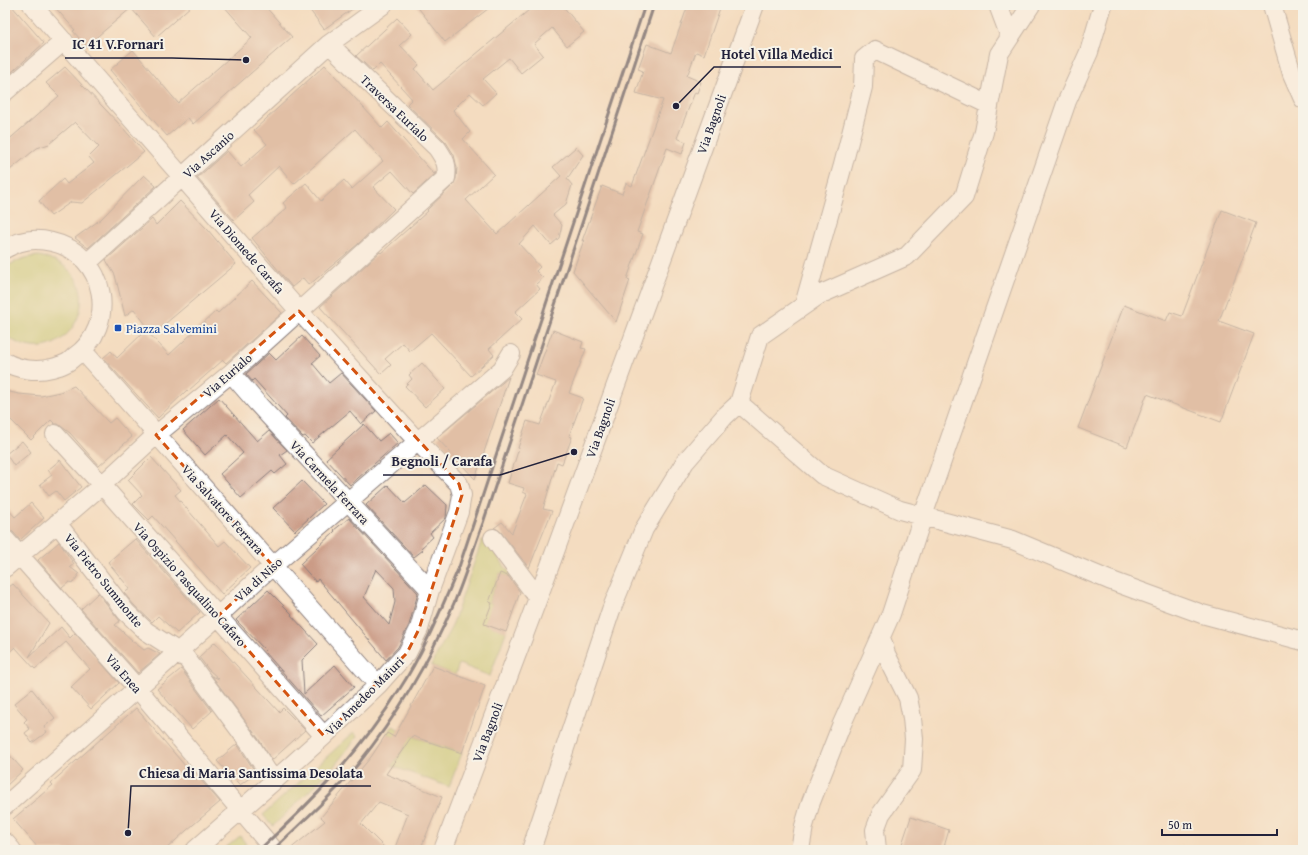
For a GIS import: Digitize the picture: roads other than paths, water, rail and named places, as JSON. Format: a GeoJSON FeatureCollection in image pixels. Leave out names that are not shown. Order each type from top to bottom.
{"type":"FeatureCollection","features":[{"type":"Feature","properties":{"kind":"street","name":"Via Diomede Carafa"},"geometry":{"type":"LineString","coordinates":[[32,5],[300,311],[418,442],[459,484],[462,495]]}},
{"type":"Feature","properties":{"kind":"street","name":"Via Ascanio"},"geometry":{"type":"LineString","coordinates":[[87,263],[329,44],[384,5]]}},
{"type":"Feature","properties":{"kind":"street","name":"Via Bagnoli"},"geometry":{"type":"LineString","coordinates":[[443,850],[538,598],[755,5]]}},
{"type":"Feature","properties":{"kind":"street"},"geometry":{"type":"LineString","coordinates":[[998,5],[1010,37]]}},
{"type":"Feature","properties":{"kind":"street"},"geometry":{"type":"LineString","coordinates":[[531,850],[611,610],[644,529],[684,462],[724,417],[739,404],[760,336],[819,295],[907,256],[964,197],[984,132],[999,54],[1030,5]]}},
{"type":"Feature","properties":{"kind":"street"},"geometry":{"type":"LineString","coordinates":[[800,850],[804,826],[811,802],[841,726],[891,614],[923,516],[1067,101],[1089,52],[1103,5]]}},
{"type":"Feature","properties":{"kind":"street"},"geometry":{"type":"LineString","coordinates":[[1272,5],[1292,74],[1303,99]]}},
{"type":"Feature","properties":{"kind":"street"},"geometry":{"type":"LineString","coordinates":[[5,92],[64,41]]}},
{"type":"Feature","properties":{"kind":"street","name":"Traversa Eurialo"},"geometry":{"type":"LineString","coordinates":[[329,44],[437,148],[447,167],[446,178]]}},
{"type":"Feature","properties":{"kind":"street"},"geometry":{"type":"LineString","coordinates":[[804,305],[863,87],[864,59],[875,50],[989,105]]}},
{"type":"Feature","properties":{"kind":"street","name":"Via Eurialo"},"geometry":{"type":"LineString","coordinates":[[5,568],[102,485],[156,435],[231,373],[446,178]]}},
{"type":"Feature","properties":{"kind":"street"},"geometry":{"type":"LineString","coordinates":[[5,249],[25,240],[43,240],[60,244],[75,252],[87,263],[96,277],[101,293],[102,310],[99,326],[91,341],[83,351],[64,364],[45,370],[25,369],[5,362]]}},
{"type":"Feature","properties":{"kind":"street","name":"Via Salvatore Ferrara"},"geometry":{"type":"LineString","coordinates":[[83,351],[378,685]]}},
{"type":"Feature","properties":{"kind":"street","name":"Via di Niso"},"geometry":{"type":"LineString","coordinates":[[5,806],[273,566],[502,369],[511,354]]}},
{"type":"Feature","properties":{"kind":"street","name":"Via Carmela Ferrara"},"geometry":{"type":"LineString","coordinates":[[231,373],[256,403],[430,590]]}},
{"type":"Feature","properties":{"kind":"street"},"geometry":{"type":"LineString","coordinates":[[739,404],[822,474],[900,510],[1013,540],[1109,580],[1195,611],[1303,641]]}},
{"type":"Feature","properties":{"kind":"street","name":"Via Ospizio Pasqualino Cafaro"},"geometry":{"type":"LineString","coordinates":[[55,434],[324,736]]}},
{"type":"Feature","properties":{"kind":"street","name":"Via Amedeo Maiuri"},"geometry":{"type":"LineString","coordinates":[[195,850],[324,736],[378,685],[407,653],[419,630],[430,590],[459,512],[462,495]]}},
{"type":"Feature","properties":{"kind":"street","name":"Via Pietro Summonte"},"geometry":{"type":"LineString","coordinates":[[57,523],[126,612],[146,631],[172,647],[176,653],[186,658],[275,780]]}},
{"type":"Feature","properties":{"kind":"street"},"geometry":{"type":"LineString","coordinates":[[493,538],[538,598]]}},
{"type":"Feature","properties":{"kind":"street","name":"Via Enea"},"geometry":{"type":"LineString","coordinates":[[5,539],[137,688],[274,850]]}},
{"type":"Feature","properties":{"kind":"street"},"geometry":{"type":"LineString","coordinates":[[877,850],[874,830],[881,814],[912,770],[914,739],[908,698],[886,654],[880,637]]}},
{"type":"Feature","properties":{"kind":"street"},"geometry":{"type":"LineString","coordinates":[[5,842],[12,850]]}},
{"type":"Feature","properties":{"kind":"railway"},"geometry":{"type":"LineString","coordinates":[[259,850],[317,794],[369,734],[408,676],[432,630],[459,567],[645,5]]}},
{"type":"Feature","properties":{"kind":"railway"},"geometry":{"type":"LineString","coordinates":[[273,850],[338,787],[373,745],[412,687],[434,646],[454,603],[483,523],[654,5]]}},
{"type":"Feature","properties":{"kind":"place","name":"IC 41 V.Fornari"},"geometry":{"type":"Point","coordinates":[246,60]}},
{"type":"Feature","properties":{"kind":"place","name":"Hotel Villa Medici"},"geometry":{"type":"Point","coordinates":[676,106]}},
{"type":"Feature","properties":{"kind":"place","name":"Piazza Salvemini"},"geometry":{"type":"Point","coordinates":[118,328]}},
{"type":"Feature","properties":{"kind":"place","name":"Begnoli / Carafa"},"geometry":{"type":"Point","coordinates":[574,452]}},
{"type":"Feature","properties":{"kind":"place","name":"Chiesa di Maria Santissima Desolata"},"geometry":{"type":"Point","coordinates":[128,833]}}]}
